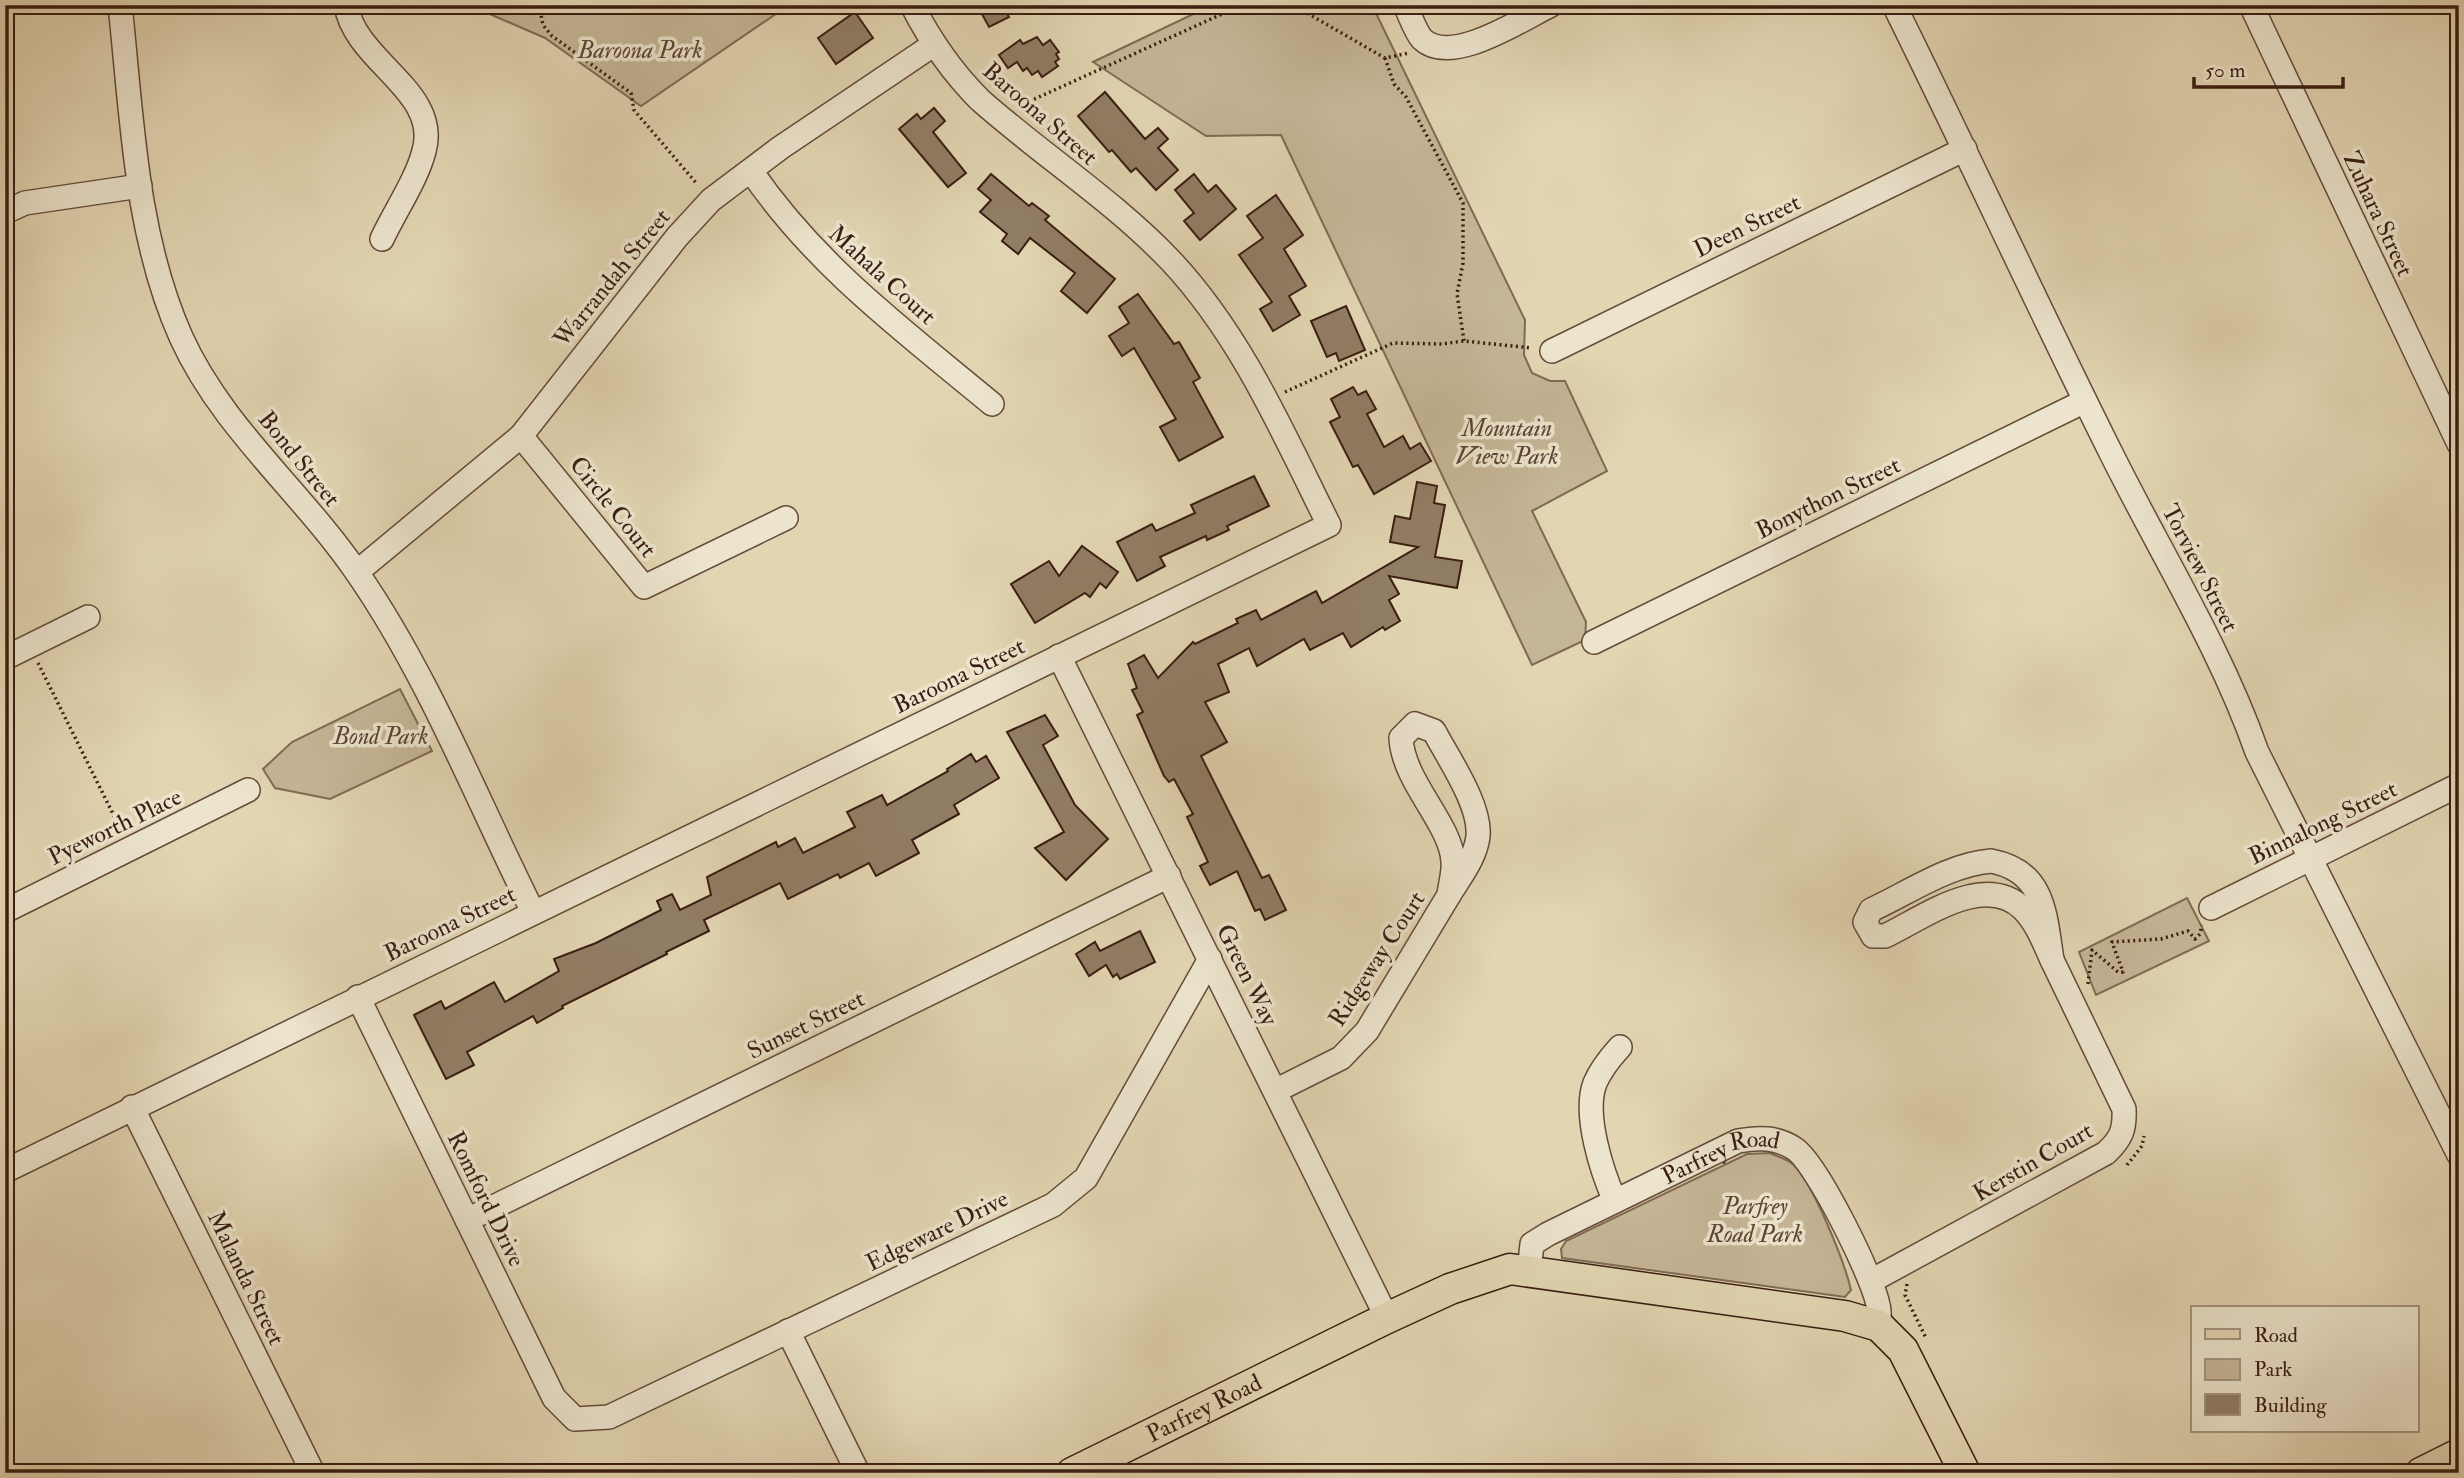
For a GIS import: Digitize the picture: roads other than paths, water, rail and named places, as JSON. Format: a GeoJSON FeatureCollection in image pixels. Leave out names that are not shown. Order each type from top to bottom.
{"type":"FeatureCollection","features":[{"type":"Feature","properties":{"kind":"main road","name":"Parfrey Road"},"geometry":{"type":"LineString","coordinates":[[1072,1473],[1387,1318],[1487,1275],[1510,1269],[1845,1316],[1879,1326],[1903,1350],[1965,1473]]}},
{"type":"Feature","properties":{"kind":"main road"},"geometry":{"type":"LineString","coordinates":[[2421,1473],[2459,1454]]}},
{"type":"Feature","properties":{"kind":"street","name":"Bond Street"},"geometry":{"type":"LineString","coordinates":[[120,5],[140,186],[164,294],[182,339],[204,378],[357,572],[412,665],[533,912]]}},
{"type":"Feature","properties":{"kind":"street"},"geometry":{"type":"LineString","coordinates":[[346,5],[354,32],[407,90],[425,118],[425,150],[382,239]]}},
{"type":"Feature","properties":{"kind":"street","name":"Baroona Street"},"geometry":{"type":"LineString","coordinates":[[5,1171],[1329,525],[1267,401],[1215,314],[1170,260],[998,116],[952,71],[933,45],[912,5]]}},
{"type":"Feature","properties":{"kind":"street"},"geometry":{"type":"LineString","coordinates":[[1405,5],[1431,44],[1464,47],[1551,5]]}},
{"type":"Feature","properties":{"kind":"street","name":"Torview Street"},"geometry":{"type":"LineString","coordinates":[[1894,5],[2085,401],[2159,541],[2311,859],[2459,1155]]}},
{"type":"Feature","properties":{"kind":"street","name":"Zuhara Street"},"geometry":{"type":"LineString","coordinates":[[2251,5],[2459,444]]}},
{"type":"Feature","properties":{"kind":"street","name":"Warrandah Street"},"geometry":{"type":"LineString","coordinates":[[357,572],[521,436],[677,237],[712,200],[933,45]]}},
{"type":"Feature","properties":{"kind":"street","name":"Deen Street"},"geometry":{"type":"LineString","coordinates":[[1552,351],[1965,149]]}},
{"type":"Feature","properties":{"kind":"street","name":"Mahala Court"},"geometry":{"type":"LineString","coordinates":[[751,171],[801,237],[842,280],[992,404]]}},
{"type":"Feature","properties":{"kind":"street"},"geometry":{"type":"LineString","coordinates":[[5,212],[25,203],[140,186]]}},
{"type":"Feature","properties":{"kind":"street","name":"Bonython Street"},"geometry":{"type":"LineString","coordinates":[[1594,642],[2085,401]]}},
{"type":"Feature","properties":{"kind":"street","name":"Circle Court"},"geometry":{"type":"LineString","coordinates":[[521,436],[644,587],[786,518]]}},
{"type":"Feature","properties":{"kind":"street"},"geometry":{"type":"LineString","coordinates":[[5,658],[88,617]]}},
{"type":"Feature","properties":{"kind":"street","name":"Green Way"},"geometry":{"type":"LineString","coordinates":[[1059,656],[1387,1318]]}},
{"type":"Feature","properties":{"kind":"street","name":"Ridgeway Court"},"geometry":{"type":"LineString","coordinates":[[1275,1091],[1341,1058],[1367,1031],[1472,857],[1478,836],[1476,811],[1434,731],[1415,724],[1401,738],[1402,756],[1447,841],[1454,861],[1449,895]]}},
{"type":"Feature","properties":{"kind":"street","name":"Binnalong Street"},"geometry":{"type":"LineString","coordinates":[[2211,908],[2459,785]]}},
{"type":"Feature","properties":{"kind":"street","name":"Pyeworth Place"},"geometry":{"type":"LineString","coordinates":[[5,911],[248,790]]}},
{"type":"Feature","properties":{"kind":"street","name":"Kerstin Court"},"geometry":{"type":"LineString","coordinates":[[1871,1281],[2106,1153],[2119,1141],[2125,1127],[2124,1109],[2052,960],[2029,916],[2012,900],[2000,894],[1978,894],[1885,936],[1873,936],[1865,922],[1871,911],[1977,862],[2005,863],[2022,873],[2034,885],[2046,922],[2052,960]]}},
{"type":"Feature","properties":{"kind":"street","name":"Sunset Street"},"geometry":{"type":"LineString","coordinates":[[467,1220],[1169,876]]}},
{"type":"Feature","properties":{"kind":"street","name":"Edgeware Drive"},"geometry":{"type":"LineString","coordinates":[[575,1419],[609,1416],[1053,1205],[1086,1178],[1210,959]]}},
{"type":"Feature","properties":{"kind":"street","name":"Romford Drive"},"geometry":{"type":"LineString","coordinates":[[358,997],[554,1398],[575,1419]]}},
{"type":"Feature","properties":{"kind":"street"},"geometry":{"type":"LineString","coordinates":[[1615,1201],[1600,1163],[1592,1109],[1594,1086],[1604,1065],[1620,1047]]}},
{"type":"Feature","properties":{"kind":"street","name":"Malanda Street"},"geometry":{"type":"LineString","coordinates":[[132,1107],[313,1473]]}},
{"type":"Feature","properties":{"kind":"street","name":"Parfrey Road"},"geometry":{"type":"LineString","coordinates":[[1529,1272],[1532,1244],[1738,1141],[1757,1137],[1778,1141],[1796,1150],[1814,1170],[1871,1281],[1879,1305],[1879,1326]]}},
{"type":"Feature","properties":{"kind":"street"},"geometry":{"type":"LineString","coordinates":[[788,1331],[859,1473]]}},
{"type":"Feature","properties":{"kind":"park label","name":"Baroona Park"},"geometry":{"type":"Point","coordinates":[640,50]}},
{"type":"Feature","properties":{"kind":"park label","name":"Mountain View Park"},"geometry":{"type":"Point","coordinates":[1507,442]}},
{"type":"Feature","properties":{"kind":"park label","name":"Bond Park"},"geometry":{"type":"Point","coordinates":[381,736]}},
{"type":"Feature","properties":{"kind":"park label","name":"Parfrey Road Park"},"geometry":{"type":"Point","coordinates":[1755,1220]}}]}
